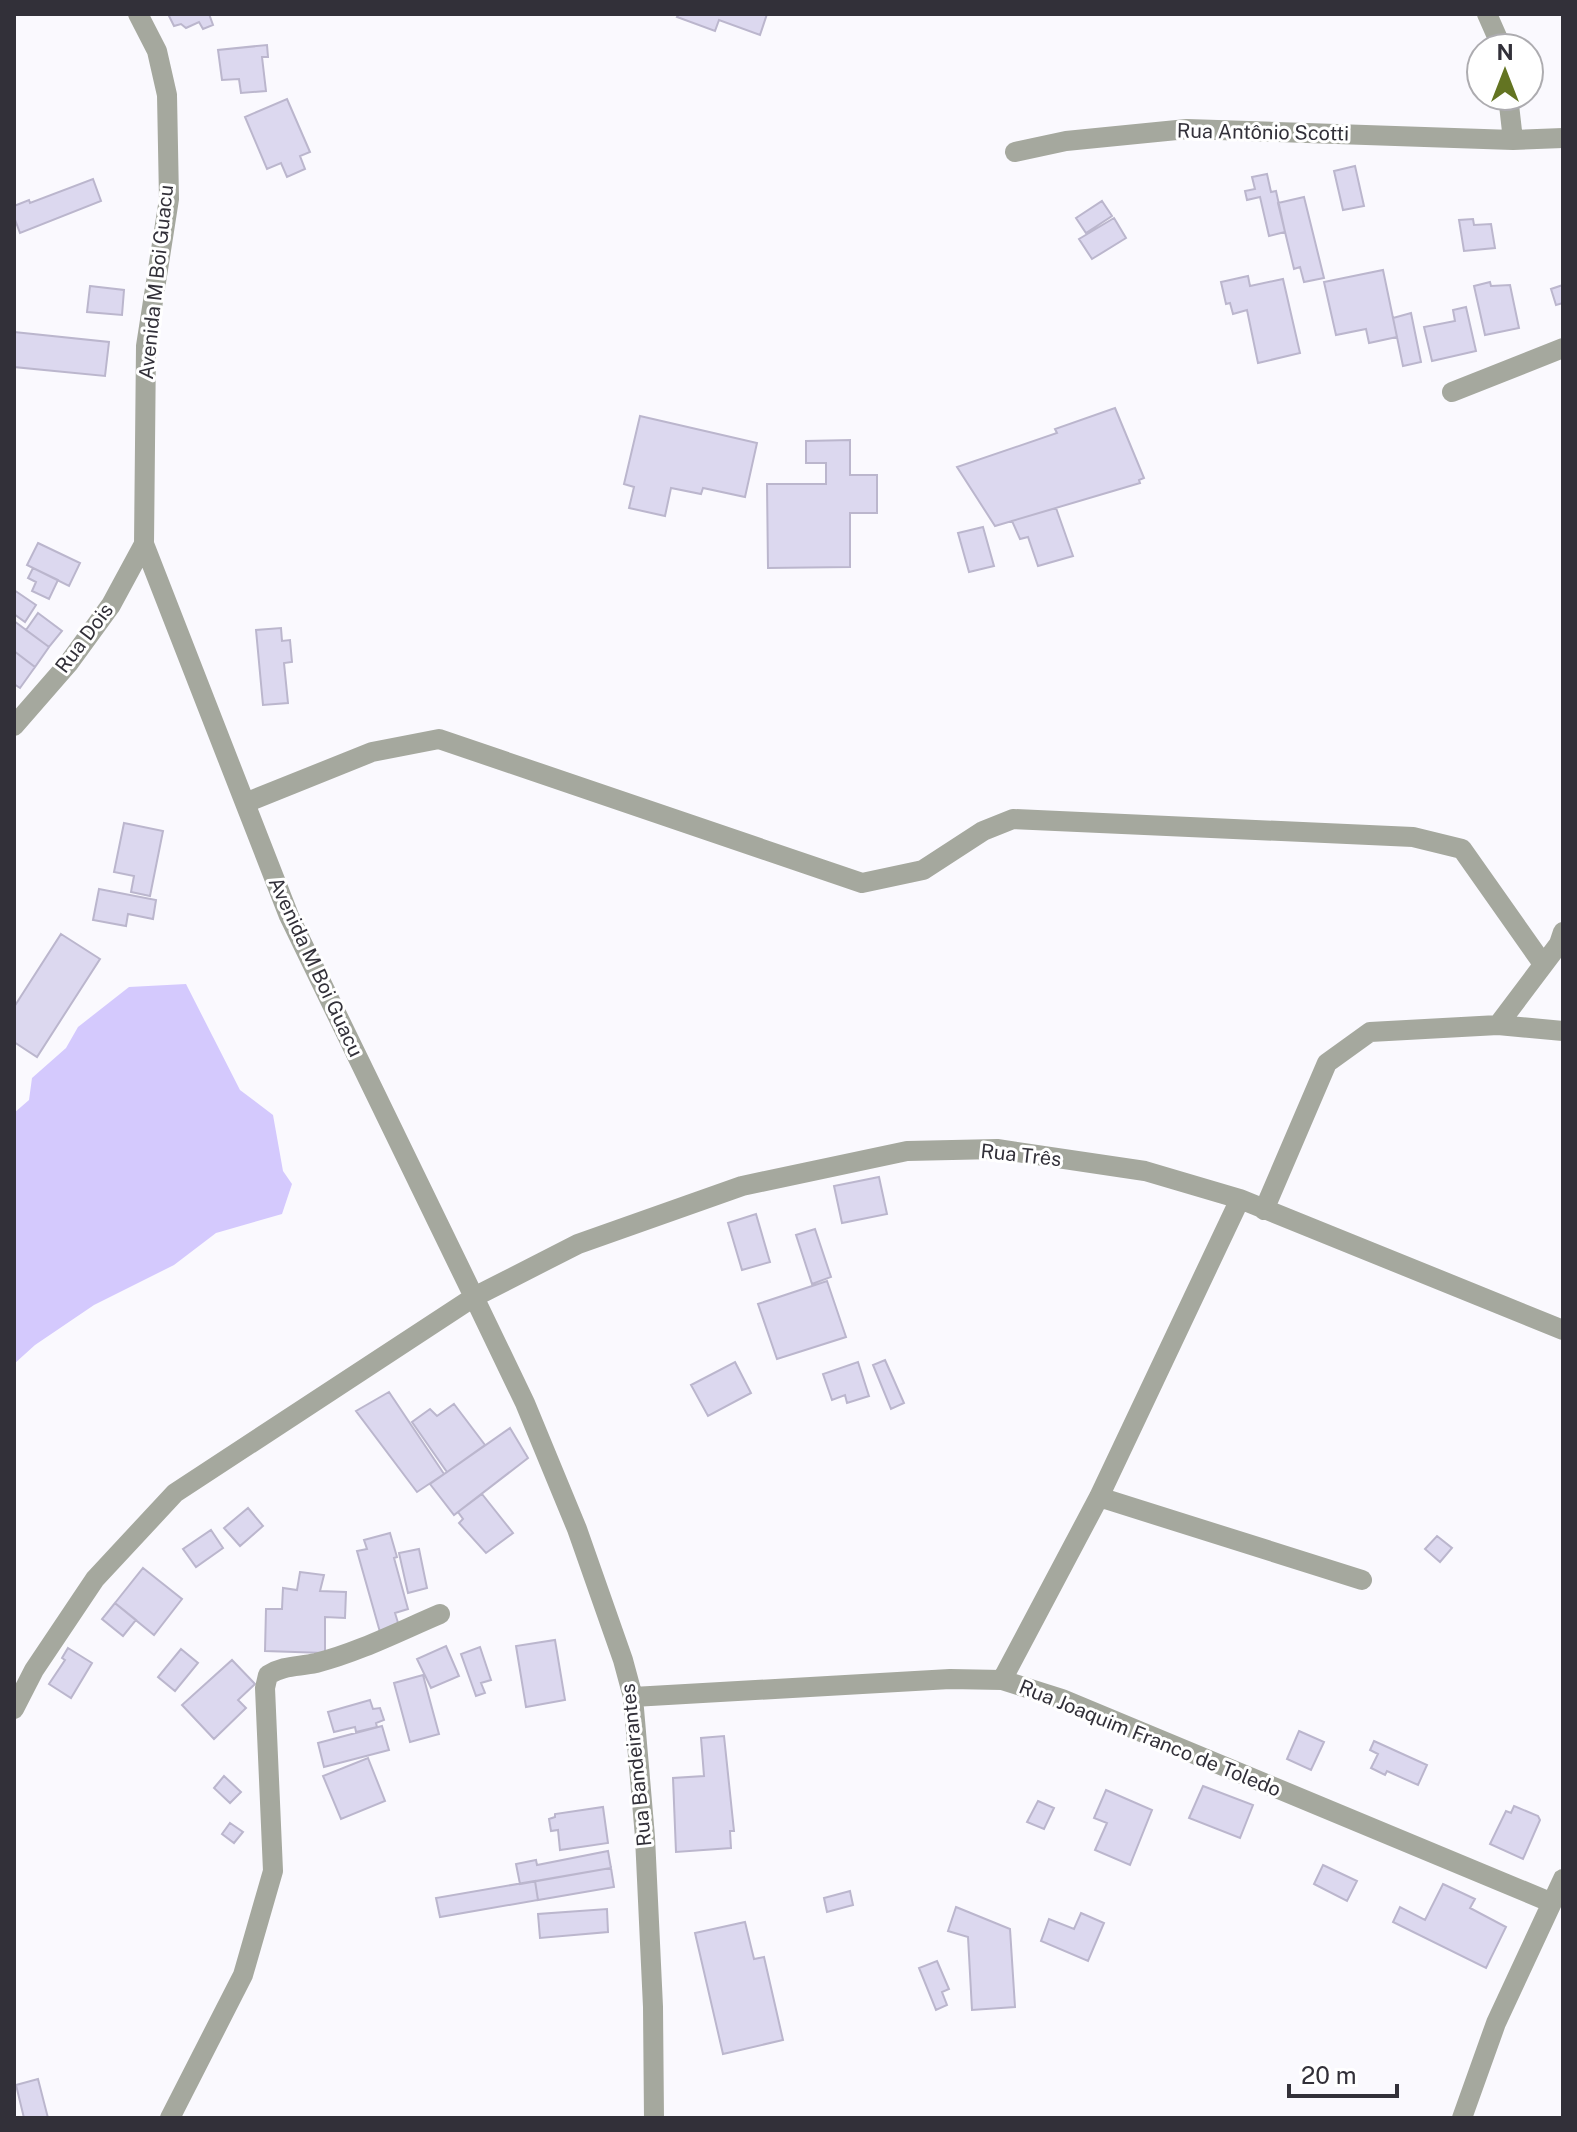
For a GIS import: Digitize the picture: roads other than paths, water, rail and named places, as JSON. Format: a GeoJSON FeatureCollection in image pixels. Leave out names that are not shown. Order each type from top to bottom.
{"type":"FeatureCollection","features":[{"type":"Feature","properties":{"kind":"street","name":"Avenida M Boi Guacu"},"geometry":{"type":"LineString","coordinates":[[138,14],[157,51],[167,95],[169,199],[146,346],[144,544],[289,916],[474,1297]]}},
{"type":"Feature","properties":{"kind":"street"},"geometry":{"type":"LineString","coordinates":[[1510,112],[1513,140]]}},
{"type":"Feature","properties":{"kind":"street","name":"Rua Antônio Scotti"},"geometry":{"type":"LineString","coordinates":[[1015,152],[1066,141],[1187,129],[1513,140],[1563,138]]}},
{"type":"Feature","properties":{"kind":"street"},"geometry":{"type":"LineString","coordinates":[[1452,392],[1563,348]]}},
{"type":"Feature","properties":{"kind":"street","name":"Rua Dois"},"geometry":{"type":"LineString","coordinates":[[14,726],[68,664],[111,605],[144,544]]}},
{"type":"Feature","properties":{"kind":"street"},"geometry":{"type":"LineString","coordinates":[[245,803],[372,752],[439,739],[862,883],[923,870],[983,831],[1013,819],[1413,837],[1462,849],[1543,964]]}},
{"type":"Feature","properties":{"kind":"street"},"geometry":{"type":"LineString","coordinates":[[1498,1025],[1559,944],[1563,932]]}},
{"type":"Feature","properties":{"kind":"street"},"geometry":{"type":"LineString","coordinates":[[1264,1210],[1327,1063],[1370,1032],[1498,1025],[1563,1031]]}},
{"type":"Feature","properties":{"kind":"street","name":"Rua Três"},"geometry":{"type":"LineString","coordinates":[[474,1297],[578,1244],[742,1186],[907,1151],[997,1149],[1145,1171],[1240,1199],[1563,1330]]}},
{"type":"Feature","properties":{"kind":"street"},"geometry":{"type":"LineString","coordinates":[[1002,1680],[1099,1497],[1240,1199]]}},
{"type":"Feature","properties":{"kind":"street"},"geometry":{"type":"LineString","coordinates":[[14,1709],[34,1670],[95,1579],[175,1493],[474,1297]]}},
{"type":"Feature","properties":{"kind":"street","name":"Rua Bandeirantes"},"geometry":{"type":"LineString","coordinates":[[474,1297],[525,1403],[577,1529],[633,1697],[645,1837],[653,2007],[654,2118]]}},
{"type":"Feature","properties":{"kind":"street"},"geometry":{"type":"LineString","coordinates":[[1099,1497],[1362,1580]]}},
{"type":"Feature","properties":{"kind":"street"},"geometry":{"type":"LineString","coordinates":[[170,2118],[243,1975],[273,1871],[265,1688],[268,1675],[280,1668],[315,1663],[366,1646],[440,1614]]}},
{"type":"Feature","properties":{"kind":"street","name":"Rua Joaquim Franco de Toledo"},"geometry":{"type":"LineString","coordinates":[[633,1697],[950,1679],[1002,1680],[1062,1699],[1550,1902]]}},
{"type":"Feature","properties":{"kind":"street"},"geometry":{"type":"LineString","coordinates":[[1462,2118],[1496,2023],[1563,1879]]}}]}
